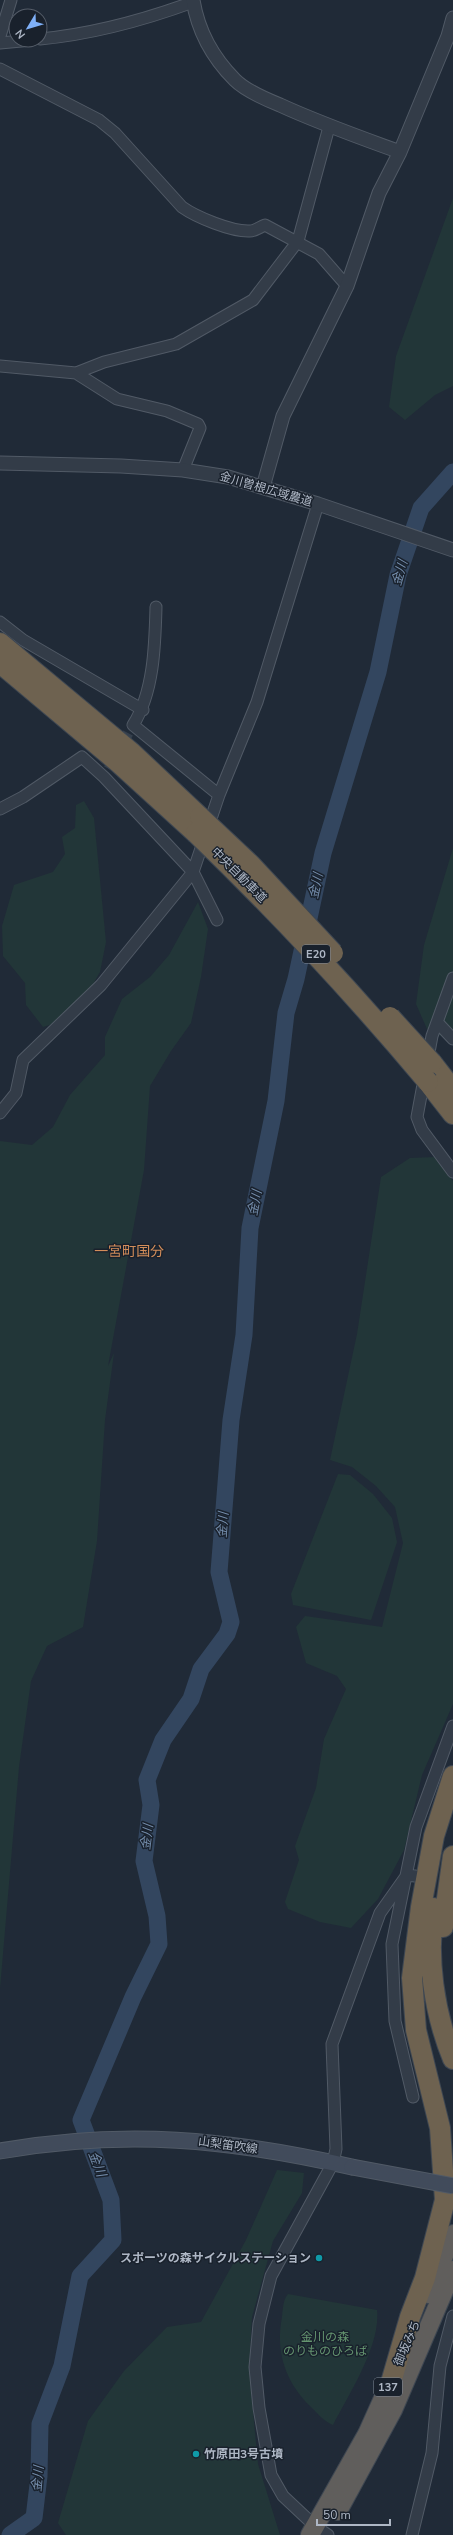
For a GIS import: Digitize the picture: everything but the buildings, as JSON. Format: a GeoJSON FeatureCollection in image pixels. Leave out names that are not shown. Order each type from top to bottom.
{"type":"FeatureCollection","features":[{"type":"Feature","properties":{"kind":"highway","name":"中央自動車道"},"geometry":{"type":"LineString","coordinates":[[0,643],[132,753],[368,1011],[437,1076]]}},
{"type":"Feature","properties":{"kind":"highway","name":"中央自動車道"},"geometry":{"type":"LineString","coordinates":[[0,662],[120,763],[251,865],[302,918],[409,1038],[417,1038],[437,1076],[453,1114]]}},
{"type":"Feature","properties":{"kind":"highway"},"geometry":{"type":"LineString","coordinates":[[453,1075],[437,1076],[438,1105],[453,1124]]}},
{"type":"Feature","properties":{"kind":"highway"},"geometry":{"type":"LineString","coordinates":[[452,1778],[443,1854],[431,1929],[439,2019],[453,2059]]}},
{"type":"Feature","properties":{"kind":"highway"},"geometry":{"type":"LineString","coordinates":[[392,2379],[410,2317],[425,2278],[445,2200],[440,2128],[416,2030],[412,1978],[420,1907],[434,1836],[452,1778]]}},
{"type":"Feature","properties":{"kind":"highway"},"geometry":{"type":"LineString","coordinates":[[453,1856],[441,1942],[445,1986],[453,2025]]}},
{"type":"Feature","properties":{"kind":"highway","name":"御坂みち"},"geometry":{"type":"LineString","coordinates":[[321,2533],[392,2379],[453,2234]]}},
{"type":"Feature","properties":{"kind":"highway","name":"御坂みち"},"geometry":{"type":"LineString","coordinates":[[321,2533],[393,2410],[451,2278]]}},
{"type":"Feature","properties":{"kind":"main road","name":"山梨笛吹線"},"geometry":{"type":"LineString","coordinates":[[0,2151],[94,2139],[147,2138],[218,2142],[302,2156],[453,2186]]}},
{"type":"Feature","properties":{"kind":"street"},"geometry":{"type":"LineString","coordinates":[[0,36],[11,0]]}},
{"type":"Feature","properties":{"kind":"street"},"geometry":{"type":"LineString","coordinates":[[48,38],[95,31],[147,19],[193,1],[200,28],[213,55],[236,81],[262,97],[329,127],[400,152]]}},
{"type":"Feature","properties":{"kind":"street"},"geometry":{"type":"LineString","coordinates":[[264,487],[283,416],[347,286],[379,193],[400,152],[448,36],[453,18]]}},
{"type":"Feature","properties":{"kind":"street"},"geometry":{"type":"LineString","coordinates":[[0,69],[99,120],[116,133],[182,207],[193,214],[241,231],[252,231],[265,225],[298,241],[319,254],[347,286]]}},
{"type":"Feature","properties":{"kind":"street"},"geometry":{"type":"LineString","coordinates":[[0,366],[76,373],[104,362],[176,344],[253,300],[298,241],[329,127]]}},
{"type":"Feature","properties":{"kind":"street"},"geometry":{"type":"LineString","coordinates":[[76,373],[117,399],[167,411],[198,424],[200,428],[183,470]]}},
{"type":"Feature","properties":{"kind":"street","name":"金川曽根広域農道"},"geometry":{"type":"LineString","coordinates":[[0,463],[121,466],[183,470],[228,476],[318,504],[453,550]]}},
{"type":"Feature","properties":{"kind":"street"},"geometry":{"type":"LineString","coordinates":[[0,1113],[16,1093],[23,1060],[102,985],[194,872],[219,795],[257,702],[318,504]]}},
{"type":"Feature","properties":{"kind":"street"},"geometry":{"type":"LineString","coordinates":[[156,608],[155,645],[143,710],[131,729],[219,795]]}},
{"type":"Feature","properties":{"kind":"street"},"geometry":{"type":"LineString","coordinates":[[0,622],[23,640],[143,710]]}},
{"type":"Feature","properties":{"kind":"street"},"geometry":{"type":"LineString","coordinates":[[0,809],[29,794],[82,757],[106,773],[194,872],[217,920]]}},
{"type":"Feature","properties":{"kind":"street"},"geometry":{"type":"LineString","coordinates":[[453,978],[437,1022],[429,1050],[417,1118],[422,1130],[453,1172]]}},
{"type":"Feature","properties":{"kind":"street"},"geometry":{"type":"LineString","coordinates":[[437,1022],[453,1039]]}},
{"type":"Feature","properties":{"kind":"street"},"geometry":{"type":"LineString","coordinates":[[414,2097],[395,2021],[392,1944],[411,1875],[416,1827],[453,1726]]}},
{"type":"Feature","properties":{"kind":"street"},"geometry":{"type":"LineString","coordinates":[[321,2533],[283,2496],[271,2474],[259,2408],[255,2368],[259,2324],[271,2276],[333,2163],[336,2149],[332,2044],[380,1913],[411,1875]]}},
{"type":"Feature","properties":{"kind":"street"},"geometry":{"type":"LineString","coordinates":[[412,2535],[432,2453],[440,2366],[453,2316]]}},
{"type":"Feature","properties":{"kind":"green space"},"geometry":{"type":"Polygon","coordinates":[[[453,198],[453,386],[435,395],[405,420],[389,407],[396,356],[453,198]]]}},
{"type":"Feature","properties":{"kind":"green space"},"geometry":{"type":"Polygon","coordinates":[[[84,801],[94,818],[106,942],[100,972],[89,991],[53,1024],[43,1027],[26,1005],[25,983],[3,956],[2,926],[14,885],[53,872],[65,854],[62,837],[75,828],[76,805],[84,801]]]}},
{"type":"Feature","properties":{"kind":"green space"},"geometry":{"type":"Polygon","coordinates":[[[453,848],[453,1042],[427,1029],[416,1004],[424,945],[453,848]]]}},
{"type":"Feature","properties":{"kind":"green space"},"geometry":{"type":"Polygon","coordinates":[[[198,902],[208,929],[201,977],[191,1023],[171,1051],[150,1086],[144,1170],[108,1366],[114,1353],[105,1420],[97,1541],[83,1627],[47,1646],[31,1681],[19,1767],[0,1989],[0,1141],[32,1145],[53,1127],[70,1095],[105,1055],[105,1037],[122,999],[150,977],[169,955],[198,902]]]}},
{"type":"Feature","properties":{"kind":"green space"},"geometry":{"type":"Polygon","coordinates":[[[435,1157],[453,1181],[453,1704],[422,1775],[404,1850],[378,1899],[351,1928],[320,1922],[288,1909],[285,1902],[299,1860],[295,1846],[316,1788],[324,1739],[346,1689],[337,1676],[306,1663],[296,1627],[305,1616],[382,1627],[403,1543],[395,1507],[376,1486],[352,1467],[330,1460],[357,1334],[381,1177],[410,1158],[435,1157]]]}},
{"type":"Feature","properties":{"kind":"green space"},"geometry":{"type":"Polygon","coordinates":[[[338,1474],[350,1475],[373,1494],[392,1518],[397,1542],[371,1620],[293,1605],[291,1594],[338,1474]]]}},
{"type":"Feature","properties":{"kind":"green space"},"geometry":{"type":"Polygon","coordinates":[[[277,2170],[304,2173],[302,2193],[273,2241],[252,2317],[249,2369],[258,2464],[280,2535],[66,2535],[58,2523],[88,2421],[124,2371],[167,2327],[201,2322],[246,2240],[277,2170]]]}},
{"type":"Feature","properties":{"kind":"green space","name":"金川の森 のりものひろば"},"geometry":{"type":"Polygon","coordinates":[[[288,2294],[377,2310],[377,2324],[369,2354],[333,2425],[322,2418],[303,2398],[289,2378],[285,2367],[280,2343],[280,2330],[285,2299],[288,2294]]]}},
{"type":"Feature","properties":{"kind":"waterway","name":"金川"},"geometry":{"type":"LineString","coordinates":[[10,2535],[34,2518],[39,2476],[40,2424],[62,2366],[80,2276],[113,2240],[111,2200],[81,2120],[133,1997],[159,1944],[157,1916],[144,1861],[151,1805],[147,1780],[163,1740],[191,1699],[201,1669],[227,1634],[231,1622],[219,1572],[231,1420],[244,1335],[250,1228],[276,1101],[286,1013],[296,979],[323,853],[378,672],[398,575],[421,508],[453,472]]}},
{"type":"Feature","properties":{"kind":"tunnel"},"geometry":{"type":"LineString","coordinates":[[109,769],[128,733]]}},
{"type":"Feature","properties":{"kind":"place","name":"スポーツの森サイクルステーション"},"geometry":{"type":"Point","coordinates":[319,2258]}},
{"type":"Feature","properties":{"kind":"place","name":"竹原田3号古墳"},"geometry":{"type":"Point","coordinates":[196,2454]}},
{"type":"Feature","properties":{"kind":"district","name":"一宮町国分"},"geometry":{"type":"Point","coordinates":[129,1251]}}]}
